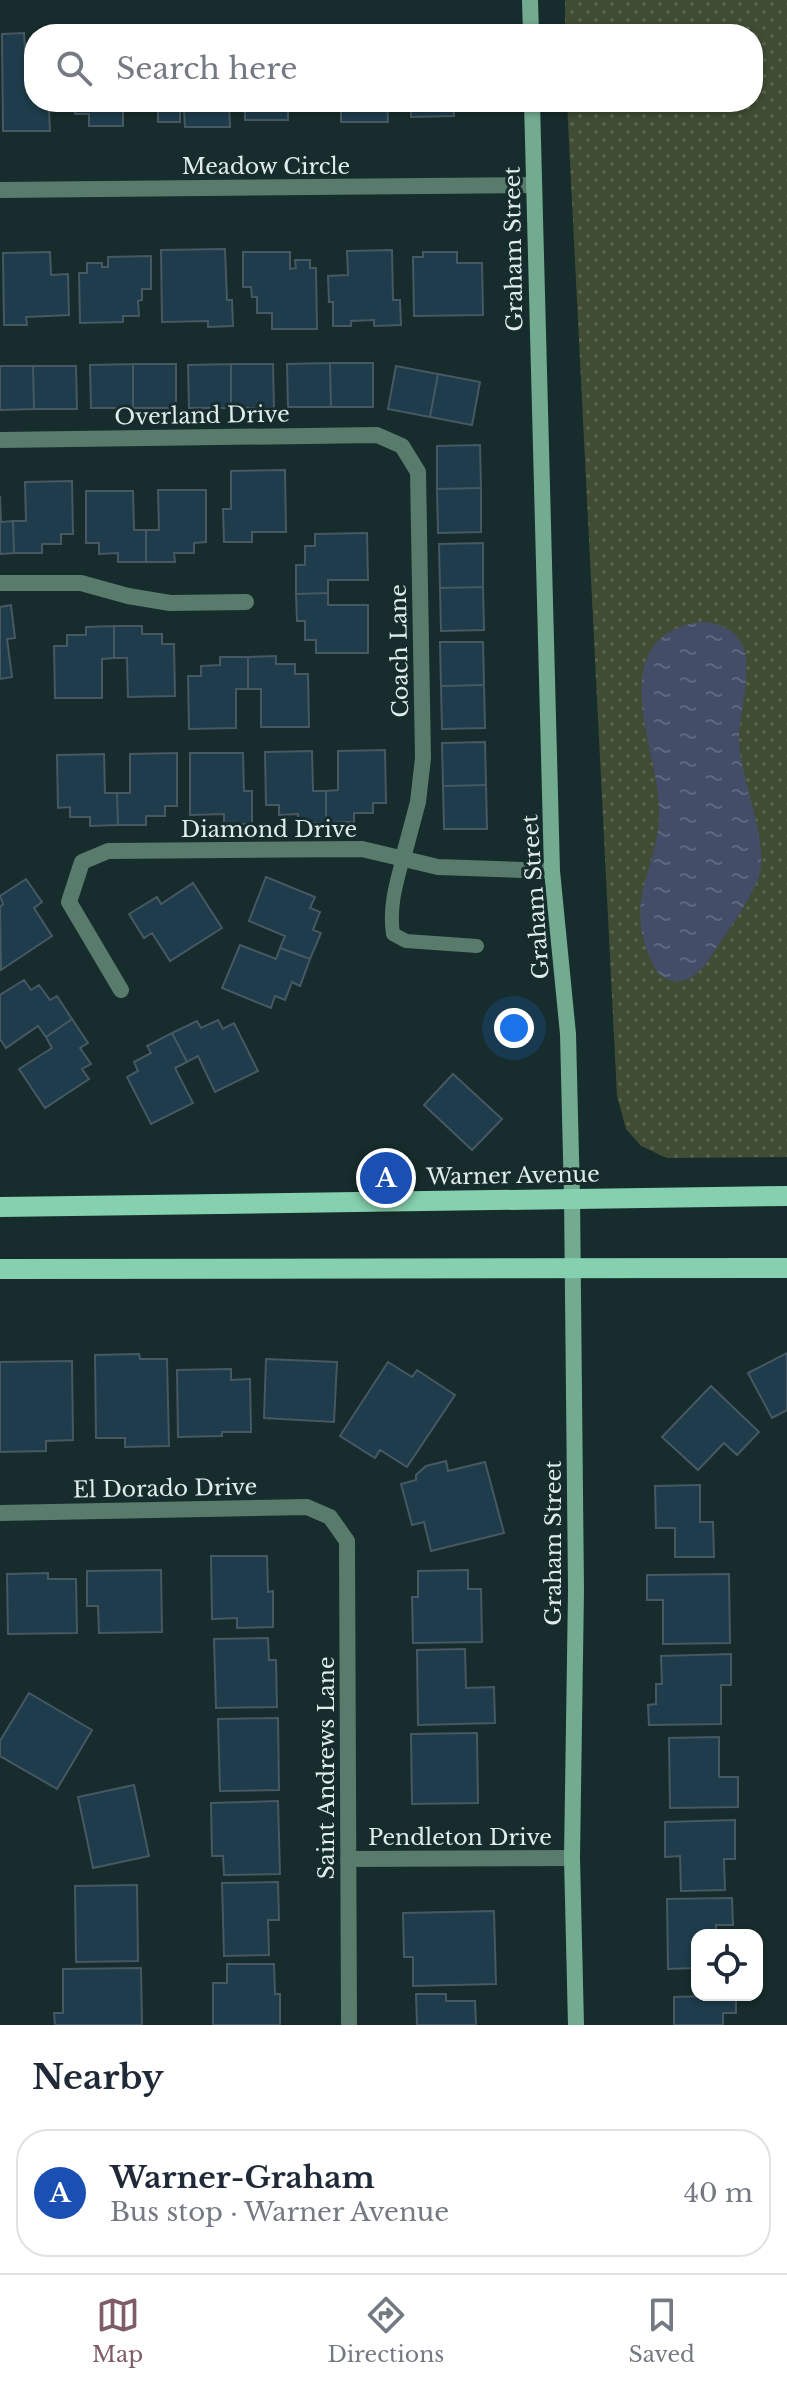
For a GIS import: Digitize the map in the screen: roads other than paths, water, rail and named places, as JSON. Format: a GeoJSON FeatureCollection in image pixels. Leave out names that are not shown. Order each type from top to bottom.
{"type":"FeatureCollection","features":[{"type":"Feature","properties":{"kind":"main road","name":"Warner Avenue"},"geometry":{"type":"LineString","coordinates":[[0,1207],[787,1196]]}},
{"type":"Feature","properties":{"kind":"main road"},"geometry":{"type":"LineString","coordinates":[[0,1269],[787,1268]]}},
{"type":"Feature","properties":{"kind":"street"},"geometry":{"type":"LineString","coordinates":[[530,0],[531,24]]}},
{"type":"Feature","properties":{"kind":"street","name":"Graham Street"},"geometry":{"type":"LineString","coordinates":[[532,112],[552,871],[568,1034],[572,1197],[576,1590],[572,1858],[576,2025]]}},
{"type":"Feature","properties":{"kind":"street","name":"Meadow Circle"},"geometry":{"type":"LineString","coordinates":[[0,190],[533,185]]}},
{"type":"Feature","properties":{"kind":"street","name":"Overland Drive"},"geometry":{"type":"LineString","coordinates":[[0,440],[377,435],[402,446]]}},
{"type":"Feature","properties":{"kind":"street","name":"Coach Lane"},"geometry":{"type":"LineString","coordinates":[[402,446],[418,472],[423,758],[418,802],[403,858]]}},
{"type":"Feature","properties":{"kind":"street"},"geometry":{"type":"LineString","coordinates":[[0,583],[81,583],[170,603],[246,602]]}},
{"type":"Feature","properties":{"kind":"street","name":"Diamond Drive"},"geometry":{"type":"LineString","coordinates":[[121,990],[69,902],[82,862],[108,851],[362,849],[438,867],[552,871]]}},
{"type":"Feature","properties":{"kind":"street","name":"El Dorado Drive"},"geometry":{"type":"LineString","coordinates":[[0,1513],[307,1507],[330,1517]]}},
{"type":"Feature","properties":{"kind":"street","name":"Saint Andrews Lane"},"geometry":{"type":"LineString","coordinates":[[330,1517],[347,1541],[349,2025]]}},
{"type":"Feature","properties":{"kind":"street","name":"Pendleton Drive"},"geometry":{"type":"LineString","coordinates":[[348,1859],[572,1858]]}},
{"type":"Feature","properties":{"kind":"lane"},"geometry":{"type":"LineString","coordinates":[[403,858],[392,902],[393,934],[406,941],[477,946]]}},
{"type":"Feature","properties":{"kind":"water"},"geometry":{"type":"Polygon","coordinates":[[[701,622],[730,630],[739,639],[745,654],[746,679],[739,742],[758,828],[761,861],[759,876],[750,896],[705,965],[691,978],[673,981],[663,977],[654,966],[643,939],[640,919],[641,901],[658,829],[659,808],[643,711],[643,673],[652,648],[663,636],[684,625],[701,622]]]}},
{"type":"Feature","properties":{"kind":"place","name":"Warner-Graham"},"geometry":{"type":"Point","coordinates":[386,1178]}}]}
